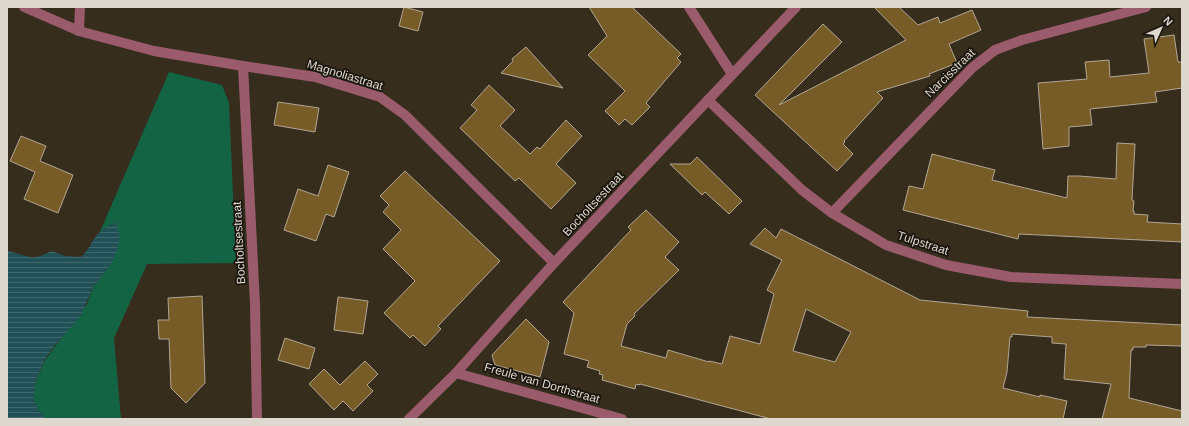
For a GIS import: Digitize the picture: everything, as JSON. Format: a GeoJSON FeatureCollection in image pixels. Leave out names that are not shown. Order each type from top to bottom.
{"type":"FeatureCollection","features":[{"type":"Feature","properties":{"kind":"street","name":"Magnoliastraat"},"geometry":{"type":"LineString","coordinates":[[24,7],[79,31],[154,51],[315,77],[380,97],[405,115],[554,263]]}},
{"type":"Feature","properties":{"kind":"street"},"geometry":{"type":"LineString","coordinates":[[79,31],[80,7]]}},
{"type":"Feature","properties":{"kind":"street"},"geometry":{"type":"LineString","coordinates":[[689,7],[732,74]]}},
{"type":"Feature","properties":{"kind":"street","name":"Bocholtsestraat"},"geometry":{"type":"LineString","coordinates":[[409,419],[456,373],[554,263],[796,7]]}},
{"type":"Feature","properties":{"kind":"street","name":"Narcisstraat"},"geometry":{"type":"LineString","coordinates":[[832,213],[972,68],[995,50],[1022,40],[1146,7]]}},
{"type":"Feature","properties":{"kind":"street","name":"Bocholtsestraat"},"geometry":{"type":"LineString","coordinates":[[242,66],[255,304],[257,419]]}},
{"type":"Feature","properties":{"kind":"street","name":"Tulpstraat"},"geometry":{"type":"LineString","coordinates":[[708,100],[802,190],[832,213],[886,245],[946,265],[1011,277],[1182,284]]}},
{"type":"Feature","properties":{"kind":"street","name":"Freule van Dorthstraat"},"geometry":{"type":"LineString","coordinates":[[456,373],[622,419]]}},
{"type":"Feature","properties":{"kind":"green space"},"geometry":{"type":"Polygon","coordinates":[[[169,72],[222,85],[229,103],[236,263],[147,264],[114,338],[121,419],[46,419],[38,410],[33,398],[36,380],[45,360],[87,304],[94,286],[110,265],[116,223],[110,225],[99,234],[169,72]]]}},
{"type":"Feature","properties":{"kind":"water"},"geometry":{"type":"Polygon","coordinates":[[[116,222],[120,238],[116,254],[110,265],[94,286],[80,317],[45,359],[36,380],[33,398],[38,410],[46,419],[7,419],[7,251],[33,257],[52,251],[65,256],[81,257],[97,235],[116,222]]]}},
{"type":"Feature","properties":{"kind":"building"},"geometry":{"type":"Polygon","coordinates":[[[404,7],[423,12],[418,31],[399,26],[404,7]]]}},
{"type":"Feature","properties":{"kind":"building"},"geometry":{"type":"Polygon","coordinates":[[[589,7],[632,7],[681,54],[677,58],[681,62],[646,103],[650,107],[632,125],[625,119],[619,125],[605,111],[625,91],[588,55],[607,36],[589,7]]]}},
{"type":"Feature","properties":{"kind":"building"},"geometry":{"type":"Polygon","coordinates":[[[874,7],[899,7],[918,25],[938,17],[940,23],[972,10],[981,30],[949,44],[957,63],[929,74],[930,76],[877,92],[883,98],[844,141],[845,142],[843,144],[853,154],[837,171],[755,95],[823,24],[842,42],[779,105],[906,40],[874,7]]]}},
{"type":"Feature","properties":{"kind":"building"},"geometry":{"type":"Polygon","coordinates":[[[1174,35],[1178,62],[1182,62],[1182,88],[1155,92],[1157,102],[1090,109],[1092,125],[1069,127],[1069,146],[1043,149],[1038,83],[1087,79],[1085,62],[1109,60],[1110,77],[1149,73],[1144,39],[1174,35]]]}},
{"type":"Feature","properties":{"kind":"building"},"geometry":{"type":"Polygon","coordinates":[[[526,47],[563,88],[501,73],[513,61],[512,59],[526,47]]]}},
{"type":"Feature","properties":{"kind":"building"},"geometry":{"type":"Polygon","coordinates":[[[489,85],[515,110],[500,126],[530,154],[537,147],[540,149],[566,120],[582,136],[556,164],[576,183],[551,209],[519,178],[515,181],[460,128],[477,110],[471,105],[489,85]]]}},
{"type":"Feature","properties":{"kind":"building"},"geometry":{"type":"Polygon","coordinates":[[[278,102],[319,108],[315,132],[274,125],[278,102]]]}},
{"type":"Feature","properties":{"kind":"building"},"geometry":{"type":"Polygon","coordinates":[[[21,136],[46,146],[40,161],[73,175],[58,213],[24,199],[35,172],[10,161],[21,136]]]}},
{"type":"Feature","properties":{"kind":"building"},"geometry":{"type":"Polygon","coordinates":[[[1117,143],[1135,144],[1132,200],[1134,201],[1134,214],[1148,215],[1147,222],[1182,224],[1182,242],[1019,234],[1018,239],[903,210],[909,186],[923,189],[932,154],[995,170],[992,180],[1067,198],[1068,176],[1116,179],[1117,143]]]}},
{"type":"Feature","properties":{"kind":"building"},"geometry":{"type":"Polygon","coordinates":[[[697,157],[742,201],[729,214],[705,192],[702,195],[670,164],[690,164],[697,157]]]}},
{"type":"Feature","properties":{"kind":"building"},"geometry":{"type":"Polygon","coordinates":[[[328,165],[349,172],[334,217],[326,214],[316,241],[284,230],[298,189],[318,196],[328,165]]]}},
{"type":"Feature","properties":{"kind":"building"},"geometry":{"type":"Polygon","coordinates":[[[405,171],[500,261],[438,326],[441,329],[425,346],[413,335],[410,338],[384,313],[415,281],[383,249],[401,230],[383,212],[389,205],[380,196],[405,171]]]}},
{"type":"Feature","properties":{"kind":"building"},"geometry":{"type":"Polygon","coordinates":[[[646,210],[679,242],[665,257],[679,270],[634,314],[635,316],[627,324],[621,346],[666,358],[668,350],[709,362],[722,364],[730,336],[760,344],[774,294],[767,290],[782,260],[750,244],[765,228],[776,238],[781,229],[920,300],[1028,311],[1027,317],[1182,325],[1182,346],[1146,345],[1146,347],[1133,347],[1133,350],[1131,350],[1129,398],[1182,411],[1182,419],[1102,419],[1111,384],[1064,379],[1066,344],[1052,343],[1052,337],[1012,334],[1012,337],[1010,337],[1007,372],[1003,388],[1040,397],[1040,395],[1067,401],[1063,419],[771,419],[640,384],[636,384],[635,389],[602,380],[603,375],[599,374],[600,371],[587,367],[589,361],[564,354],[574,313],[563,302],[631,230],[628,227],[646,210]],[[806,309],[793,351],[835,362],[851,332],[806,309]]]}},
{"type":"Feature","properties":{"kind":"building"},"geometry":{"type":"Polygon","coordinates":[[[202,296],[205,383],[186,403],[171,388],[169,339],[159,339],[158,320],[169,320],[168,298],[202,296]]]}},
{"type":"Feature","properties":{"kind":"building"},"geometry":{"type":"Polygon","coordinates":[[[338,297],[368,301],[363,334],[334,330],[338,297]]]}},
{"type":"Feature","properties":{"kind":"building"},"geometry":{"type":"Polygon","coordinates":[[[526,319],[549,342],[540,377],[495,365],[492,355],[526,319]]]}},
{"type":"Feature","properties":{"kind":"building"},"geometry":{"type":"Polygon","coordinates":[[[285,338],[315,348],[309,369],[278,360],[285,338]]]}},
{"type":"Feature","properties":{"kind":"building"},"geometry":{"type":"Polygon","coordinates":[[[365,361],[378,374],[367,385],[373,391],[353,411],[343,401],[334,410],[309,384],[324,369],[340,385],[365,361]]]}}]}
